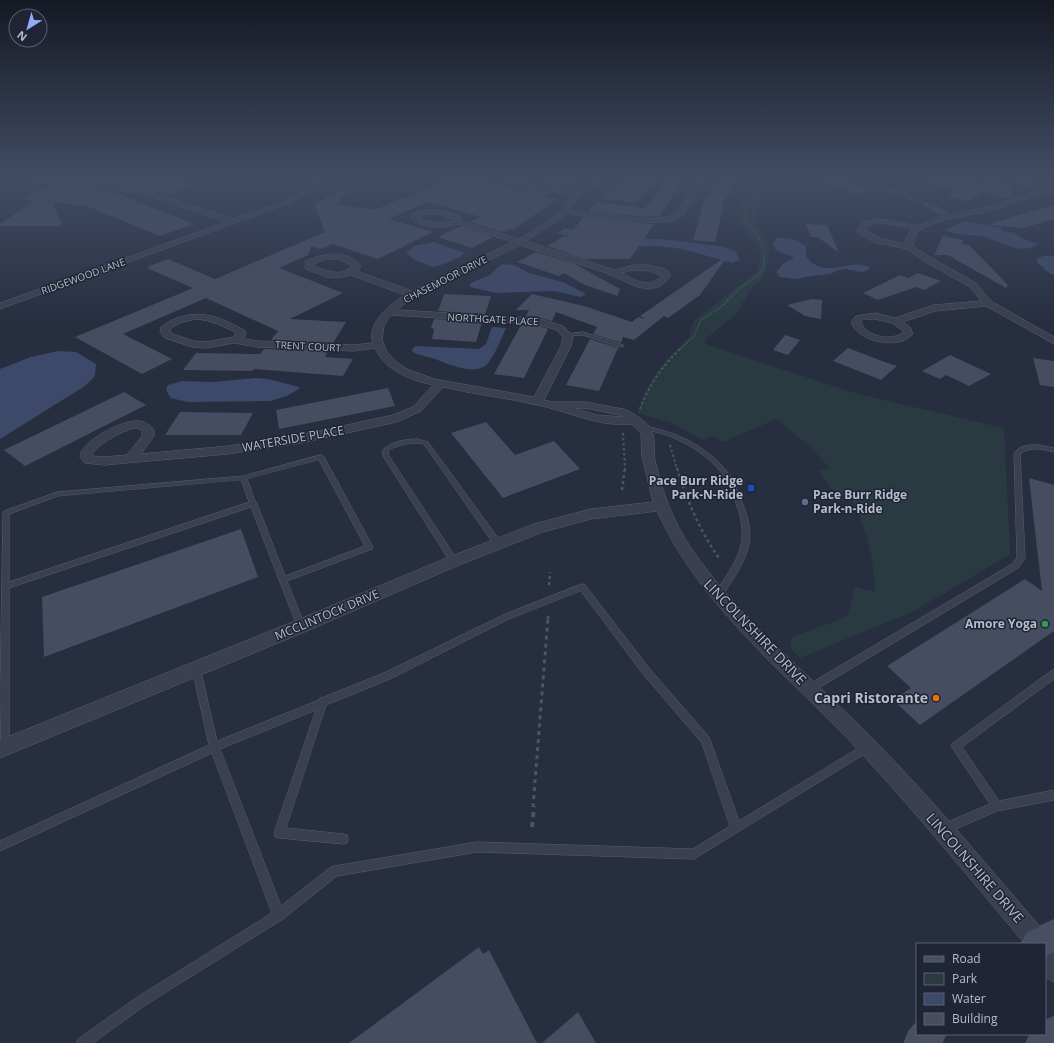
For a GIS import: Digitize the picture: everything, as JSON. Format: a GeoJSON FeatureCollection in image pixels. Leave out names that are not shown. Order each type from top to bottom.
{"type":"FeatureCollection","features":[{"type":"Feature","properties":{"kind":"street","name":"RIDGEWOOD LANE"},"geometry":{"type":"LineString","coordinates":[[0,306],[224,226]]}},
{"type":"Feature","properties":{"kind":"street"},"geometry":{"type":"LineString","coordinates":[[470,226],[521,241],[614,273],[633,283],[649,286],[658,284],[667,276],[658,268],[647,267],[630,268],[614,273]]}},
{"type":"Feature","properties":{"kind":"street","name":"CHASEMOOR DRIVE"},"geometry":{"type":"LineString","coordinates":[[379,345],[377,331],[382,320],[399,302],[412,294],[521,241],[545,226]]}},
{"type":"Feature","properties":{"kind":"street"},"geometry":{"type":"LineString","coordinates":[[865,226],[860,231],[867,237],[891,244],[909,247],[925,258],[973,285],[988,303],[1054,341]]}},
{"type":"Feature","properties":{"kind":"street"},"geometry":{"type":"LineString","coordinates":[[909,226],[917,228]]}},
{"type":"Feature","properties":{"kind":"street"},"geometry":{"type":"LineString","coordinates":[[909,247],[910,238],[917,228],[923,226]]}},
{"type":"Feature","properties":{"kind":"street"},"geometry":{"type":"LineString","coordinates":[[352,272],[357,266],[353,262],[332,255],[325,256],[309,263],[309,267],[327,274],[338,275],[352,272],[412,294]]}},
{"type":"Feature","properties":{"kind":"street"},"geometry":{"type":"LineString","coordinates":[[895,321],[934,308],[988,303]]}},
{"type":"Feature","properties":{"kind":"street","name":"NORTHGATE PLACE"},"geometry":{"type":"LineString","coordinates":[[389,312],[538,321],[560,328],[567,335]]}},
{"type":"Feature","properties":{"kind":"street","name":"TRENT COURT"},"geometry":{"type":"LineString","coordinates":[[238,341],[241,332],[217,320],[204,316],[192,315],[176,321],[166,327],[165,332],[170,336],[192,344],[206,345],[238,341],[258,344],[353,348],[379,345]]}},
{"type":"Feature","properties":{"kind":"street"},"geometry":{"type":"LineString","coordinates":[[537,402],[566,346],[567,335]]}},
{"type":"Feature","properties":{"kind":"street"},"geometry":{"type":"LineString","coordinates":[[379,345],[386,358],[398,368],[420,378],[440,384],[551,404],[588,416],[619,422],[631,420],[639,423],[644,428]]}},
{"type":"Feature","properties":{"kind":"street","name":"WATERSIDE PLACE"},"geometry":{"type":"LineString","coordinates":[[131,458],[148,436],[148,430],[144,426],[138,424],[120,430],[95,443],[86,453],[86,457],[89,460],[95,461],[228,450],[301,439],[397,418],[417,409],[440,384]]}},
{"type":"Feature","properties":{"kind":"street","name":"LINCOLNSHIRE DRIVE"},"geometry":{"type":"LineString","coordinates":[[644,428],[647,434],[648,457],[661,506],[673,532],[688,556],[718,596],[868,747],[1041,943]]}},
{"type":"Feature","properties":{"kind":"street","name":"MCCLINTOCK DRIVE"},"geometry":{"type":"LineString","coordinates":[[2,748],[301,626],[454,561],[539,528],[578,517],[661,506]]}},
{"type":"Feature","properties":{"kind":"street","name":"LINCOLNSHIRE DRIVE"},"geometry":{"type":"LineString","coordinates":[[1046,951],[1054,970]]}},
{"type":"Feature","properties":{"kind":"street"},"geometry":{"type":"LineString","coordinates":[[1043,1043],[1054,1034]]}},
{"type":"Feature","properties":{"kind":"street"},"geometry":{"type":"LineString","coordinates":[[921,1043],[928,1035]]}},
{"type":"Feature","properties":{"kind":"lane"},"geometry":{"type":"LineString","coordinates":[[567,335],[583,333],[621,346]]}},
{"type":"Feature","properties":{"kind":"lane"},"geometry":{"type":"LineString","coordinates":[[644,428],[658,429],[682,438],[697,448],[713,462],[730,481],[744,516],[746,534],[741,558],[718,596]]}},
{"type":"Feature","properties":{"kind":"lane"},"geometry":{"type":"LineString","coordinates":[[454,561],[386,456],[385,451],[388,448],[414,440],[420,440],[426,443],[498,544]]}},
{"type":"Feature","properties":{"kind":"lane"},"geometry":{"type":"LineString","coordinates":[[809,689],[1015,566],[1021,558],[1017,453],[1021,449],[1030,446],[1054,450]]}},
{"type":"Feature","properties":{"kind":"lane"},"geometry":{"type":"LineString","coordinates":[[2,748],[6,586],[6,513],[57,494],[243,478],[321,457],[369,547],[283,580]]}},
{"type":"Feature","properties":{"kind":"lane"},"geometry":{"type":"LineString","coordinates":[[243,478],[301,626]]}},
{"type":"Feature","properties":{"kind":"lane"},"geometry":{"type":"LineString","coordinates":[[6,586],[254,504]]}},
{"type":"Feature","properties":{"kind":"lane"},"geometry":{"type":"LineString","coordinates":[[0,846],[214,747],[387,676],[506,618],[582,587],[646,671],[706,740],[736,828]]}},
{"type":"Feature","properties":{"kind":"lane"},"geometry":{"type":"LineString","coordinates":[[196,668],[214,747],[279,915]]}},
{"type":"Feature","properties":{"kind":"lane"},"geometry":{"type":"LineString","coordinates":[[997,806],[956,746],[1054,674]]}},
{"type":"Feature","properties":{"kind":"lane"},"geometry":{"type":"LineString","coordinates":[[323,701],[279,833],[343,839]]}},
{"type":"Feature","properties":{"kind":"lane"},"geometry":{"type":"LineString","coordinates":[[82,1043],[143,1000],[279,915],[335,871],[477,847],[694,854],[868,747]]}},
{"type":"Feature","properties":{"kind":"lane"},"geometry":{"type":"LineString","coordinates":[[943,830],[997,806],[1054,795]]}},
{"type":"Feature","properties":{"kind":"path"},"geometry":{"type":"LineString","coordinates":[[622,490],[625,473],[622,439],[624,428],[640,411],[640,406],[645,395],[660,371],[694,336],[701,320],[721,307],[740,288],[761,273],[764,265],[764,250],[760,238],[750,226]]}},
{"type":"Feature","properties":{"kind":"path"},"geometry":{"type":"LineString","coordinates":[[669,442],[684,491],[707,543],[719,558]]}},
{"type":"Feature","properties":{"kind":"path"},"geometry":{"type":"LineString","coordinates":[[549,585],[550,572]]}},
{"type":"Feature","properties":{"kind":"path"},"geometry":{"type":"LineString","coordinates":[[532,827],[548,608]]}},
{"type":"Feature","properties":{"kind":"green space"},"geometry":{"type":"Polygon","coordinates":[[[742,226],[756,226],[764,234],[770,246],[767,267],[763,278],[751,289],[735,315],[707,338],[705,343],[858,394],[1004,428],[1009,555],[912,612],[800,658],[790,647],[792,637],[848,615],[855,587],[875,592],[873,566],[868,542],[860,517],[849,494],[836,495],[819,471],[831,469],[807,444],[776,419],[723,442],[713,436],[703,440],[672,423],[638,413],[651,381],[664,362],[689,338],[690,330],[695,320],[754,274],[759,264],[760,256],[758,248],[742,226]]]}},
{"type":"Feature","properties":{"kind":"water"},"geometry":{"type":"Polygon","coordinates":[[[954,226],[989,226],[1001,228],[1003,231],[1015,233],[1019,237],[1038,244],[1031,248],[1018,248],[985,237],[954,233],[945,230],[954,226]]]}},
{"type":"Feature","properties":{"kind":"water"},"geometry":{"type":"Polygon","coordinates":[[[564,228],[725,247],[735,251],[740,260],[732,263],[683,249],[657,246],[627,246],[577,236],[557,234],[564,228]]]}},
{"type":"Feature","properties":{"kind":"water"},"geometry":{"type":"Polygon","coordinates":[[[777,238],[785,238],[800,242],[806,247],[806,257],[814,264],[822,267],[830,268],[861,265],[869,267],[869,270],[861,272],[845,269],[835,271],[831,274],[796,279],[780,277],[776,272],[783,264],[794,258],[776,250],[773,244],[777,238]]]}},
{"type":"Feature","properties":{"kind":"water"},"geometry":{"type":"Polygon","coordinates":[[[434,242],[465,253],[460,257],[444,264],[433,267],[415,260],[406,253],[414,246],[434,242]]]}},
{"type":"Feature","properties":{"kind":"water"},"geometry":{"type":"Polygon","coordinates":[[[1043,256],[1054,256],[1054,275],[1037,262],[1037,259],[1043,256]]]}},
{"type":"Feature","properties":{"kind":"water"},"geometry":{"type":"Polygon","coordinates":[[[503,264],[514,265],[529,273],[563,282],[586,294],[580,297],[555,291],[497,293],[470,287],[470,284],[488,276],[503,264]]]}},
{"type":"Feature","properties":{"kind":"water"},"geometry":{"type":"Polygon","coordinates":[[[492,327],[506,328],[491,359],[485,366],[479,368],[460,368],[412,351],[416,346],[479,349],[486,344],[492,327]]]}},
{"type":"Feature","properties":{"kind":"water"},"geometry":{"type":"Polygon","coordinates":[[[58,351],[76,352],[96,364],[95,376],[85,386],[0,439],[0,369],[31,357],[58,351]]]}},
{"type":"Feature","properties":{"kind":"water"},"geometry":{"type":"Polygon","coordinates":[[[255,378],[268,379],[299,387],[299,389],[287,396],[270,401],[187,402],[171,398],[166,389],[168,385],[182,381],[212,382],[255,378]]]}},
{"type":"Feature","properties":{"kind":"building"},"geometry":{"type":"Polygon","coordinates":[[[0,226],[62,226],[62,226],[0,226]]]}},
{"type":"Feature","properties":{"kind":"building"},"geometry":{"type":"Polygon","coordinates":[[[135,226],[189,226],[160,236],[135,226]]]}},
{"type":"Feature","properties":{"kind":"building"},"geometry":{"type":"Polygon","coordinates":[[[323,226],[412,226],[433,232],[378,259],[333,244],[320,249],[311,246],[308,255],[279,268],[343,293],[290,319],[346,322],[333,343],[271,340],[278,331],[206,298],[123,334],[172,359],[142,374],[75,337],[193,288],[147,268],[150,267],[149,266],[168,259],[215,279],[325,232],[323,226]]]}},
{"type":"Feature","properties":{"kind":"building"},"geometry":{"type":"Polygon","coordinates":[[[461,226],[493,237],[472,248],[438,237],[461,226]]]}},
{"type":"Feature","properties":{"kind":"building"},"geometry":{"type":"Polygon","coordinates":[[[482,226],[519,226],[513,230],[509,229],[502,232],[482,226]]]}},
{"type":"Feature","properties":{"kind":"building"},"geometry":{"type":"Polygon","coordinates":[[[577,226],[653,226],[630,259],[584,259],[547,246],[565,236],[567,237],[577,226]]]}},
{"type":"Feature","properties":{"kind":"building"},"geometry":{"type":"Polygon","coordinates":[[[697,226],[719,226],[715,242],[693,240],[697,226]]]}},
{"type":"Feature","properties":{"kind":"building"},"geometry":{"type":"Polygon","coordinates":[[[807,226],[827,226],[839,253],[818,237],[811,237],[807,226]]]}},
{"type":"Feature","properties":{"kind":"building"},"geometry":{"type":"Polygon","coordinates":[[[996,226],[1031,226],[1023,228],[996,226]]]}},
{"type":"Feature","properties":{"kind":"building"},"geometry":{"type":"Polygon","coordinates":[[[943,236],[963,240],[962,244],[969,245],[1008,285],[1006,288],[948,255],[934,255],[943,236]]]}},
{"type":"Feature","properties":{"kind":"building"},"geometry":{"type":"Polygon","coordinates":[[[536,252],[575,264],[620,289],[617,296],[583,284],[564,273],[559,276],[517,262],[536,252]]]}},
{"type":"Feature","properties":{"kind":"building"},"geometry":{"type":"Polygon","coordinates":[[[725,257],[726,258],[700,295],[668,318],[664,316],[634,340],[623,337],[621,343],[593,334],[597,327],[556,312],[552,321],[538,317],[526,316],[529,310],[516,310],[532,294],[584,306],[632,322],[638,317],[646,319],[640,316],[725,257]]]}},
{"type":"Feature","properties":{"kind":"building"},"geometry":{"type":"Polygon","coordinates":[[[918,273],[941,281],[924,290],[916,287],[878,300],[863,293],[900,275],[908,278],[918,273]]]}},
{"type":"Feature","properties":{"kind":"building"},"geometry":{"type":"Polygon","coordinates":[[[444,294],[491,296],[485,314],[438,311],[444,294]]]}},
{"type":"Feature","properties":{"kind":"building"},"geometry":{"type":"Polygon","coordinates":[[[812,299],[822,300],[821,319],[805,316],[787,305],[812,299]]]}},
{"type":"Feature","properties":{"kind":"building"},"geometry":{"type":"Polygon","coordinates":[[[434,319],[482,322],[476,342],[432,339],[434,329],[431,328],[434,319]]]}},
{"type":"Feature","properties":{"kind":"building"},"geometry":{"type":"Polygon","coordinates":[[[521,325],[537,325],[548,329],[524,378],[494,374],[521,325]]]}},
{"type":"Feature","properties":{"kind":"building"},"geometry":{"type":"Polygon","coordinates":[[[785,335],[800,340],[788,355],[773,350],[785,335]]]}},
{"type":"Feature","properties":{"kind":"building"},"geometry":{"type":"Polygon","coordinates":[[[590,339],[618,348],[599,391],[566,385],[590,339]]]}},
{"type":"Feature","properties":{"kind":"building"},"geometry":{"type":"Polygon","coordinates":[[[848,348],[897,366],[881,380],[833,361],[848,348]]]}},
{"type":"Feature","properties":{"kind":"building"},"geometry":{"type":"Polygon","coordinates":[[[264,349],[328,351],[325,357],[353,359],[343,376],[254,369],[252,371],[183,370],[196,353],[260,354],[264,349]]]}},
{"type":"Feature","properties":{"kind":"building"},"geometry":{"type":"Polygon","coordinates":[[[950,355],[991,374],[969,386],[946,375],[940,379],[922,371],[950,355]]]}},
{"type":"Feature","properties":{"kind":"building"},"geometry":{"type":"Polygon","coordinates":[[[1033,358],[1054,361],[1054,387],[1040,385],[1033,358]]]}},
{"type":"Feature","properties":{"kind":"building"},"geometry":{"type":"Polygon","coordinates":[[[388,388],[395,406],[279,429],[276,410],[388,388]]]}},
{"type":"Feature","properties":{"kind":"building"},"geometry":{"type":"Polygon","coordinates":[[[124,392],[146,405],[25,466],[4,450],[124,392]]]}},
{"type":"Feature","properties":{"kind":"building"},"geometry":{"type":"Polygon","coordinates":[[[180,412],[253,413],[241,435],[165,435],[180,412]]]}},
{"type":"Feature","properties":{"kind":"building"},"geometry":{"type":"Polygon","coordinates":[[[486,422],[515,455],[554,441],[580,469],[503,498],[451,433],[486,422]]]}},
{"type":"Feature","properties":{"kind":"building"},"geometry":{"type":"Polygon","coordinates":[[[1029,478],[1054,485],[1054,631],[920,725],[893,700],[911,688],[887,666],[1025,579],[1042,591],[1029,478]]]}},
{"type":"Feature","properties":{"kind":"building"},"geometry":{"type":"Polygon","coordinates":[[[241,529],[258,577],[44,657],[42,597],[241,529]]]}},
{"type":"Feature","properties":{"kind":"building"},"geometry":{"type":"Polygon","coordinates":[[[479,947],[483,954],[489,950],[537,1043],[349,1043],[479,947]]]}},
{"type":"Feature","properties":{"kind":"building"},"geometry":{"type":"Polygon","coordinates":[[[578,1012],[596,1043],[542,1043],[578,1012]]]}},
{"type":"Feature","properties":{"kind":"place","name":"Pace Burr Ridge Park-N-Ride"},"geometry":{"type":"Point","coordinates":[751,488]}},
{"type":"Feature","properties":{"kind":"place","name":"Pace Burr Ridge Park-n-Ride"},"geometry":{"type":"Point","coordinates":[805,502]}},
{"type":"Feature","properties":{"kind":"place","name":"Amore Yoga"},"geometry":{"type":"Point","coordinates":[1045,624]}},
{"type":"Feature","properties":{"kind":"place","name":"Capri Ristorante"},"geometry":{"type":"Point","coordinates":[936,698]}}]}
